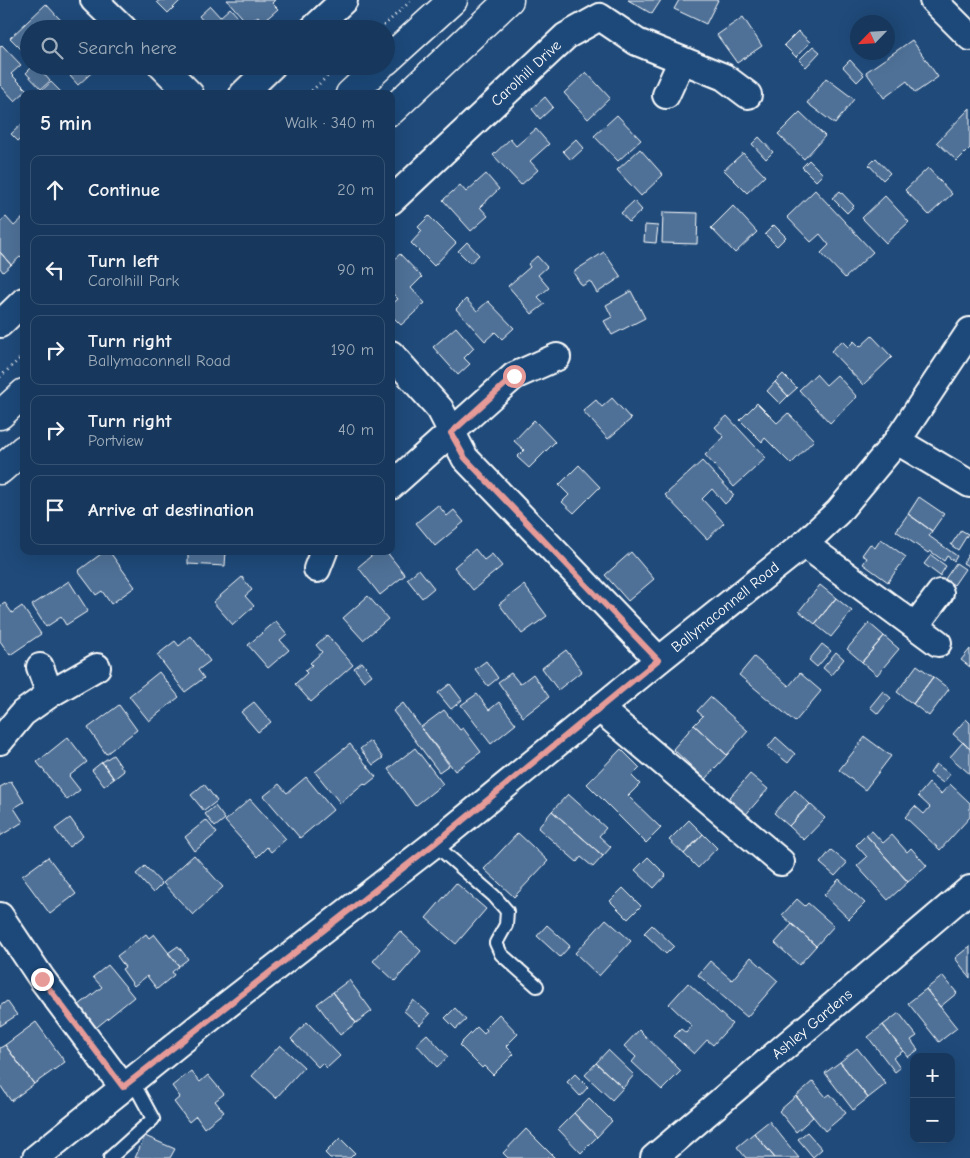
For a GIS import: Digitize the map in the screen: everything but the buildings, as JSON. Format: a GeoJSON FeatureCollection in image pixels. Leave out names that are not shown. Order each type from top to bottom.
{"type":"FeatureCollection","features":[{"type":"Feature","properties":{"kind":"highway"},"geometry":{"type":"LineString","coordinates":[[395,52],[453,0]]}},
{"type":"Feature","properties":{"kind":"highway"},"geometry":{"type":"LineString","coordinates":[[395,107],[510,0]]}},
{"type":"Feature","properties":{"kind":"highway"},"geometry":{"type":"LineString","coordinates":[[354,90],[370,75]]}},
{"type":"Feature","properties":{"kind":"highway"},"geometry":{"type":"LineString","coordinates":[[0,415],[20,397]]}},
{"type":"Feature","properties":{"kind":"highway"},"geometry":{"type":"LineString","coordinates":[[0,470],[20,452]]}},
{"type":"Feature","properties":{"kind":"street"},"geometry":{"type":"LineString","coordinates":[[94,0],[115,20]]}},
{"type":"Feature","properties":{"kind":"street"},"geometry":{"type":"LineString","coordinates":[[323,20],[344,0]]}},
{"type":"Feature","properties":{"kind":"street"},"geometry":{"type":"LineString","coordinates":[[932,0],[970,37]]}},
{"type":"Feature","properties":{"kind":"street","name":"Carolhill Drive"},"geometry":{"type":"LineString","coordinates":[[395,197],[566,36],[600,17],[637,42],[724,77],[748,95]]}},
{"type":"Feature","properties":{"kind":"street"},"geometry":{"type":"LineString","coordinates":[[666,95],[682,60]]}},
{"type":"Feature","properties":{"kind":"street"},"geometry":{"type":"LineString","coordinates":[[171,75],[186,90]]}},
{"type":"Feature","properties":{"kind":"street"},"geometry":{"type":"LineString","coordinates":[[246,90],[262,75]]}},
{"type":"Feature","properties":{"kind":"street"},"geometry":{"type":"LineString","coordinates":[[0,324],[20,305]]}},
{"type":"Feature","properties":{"kind":"street","name":"Ballymaconnell Road"},"geometry":{"type":"LineString","coordinates":[[36,1158],[127,1084],[434,844],[658,660],[804,544],[838,512],[897,441],[970,331]]}},
{"type":"Feature","properties":{"kind":"street"},"geometry":{"type":"LineString","coordinates":[[395,482],[514,376],[557,357]]}},
{"type":"Feature","properties":{"kind":"street"},"geometry":{"type":"LineString","coordinates":[[395,358],[440,409],[465,458],[658,660]]}},
{"type":"Feature","properties":{"kind":"street"},"geometry":{"type":"LineString","coordinates":[[897,441],[970,484]]}},
{"type":"Feature","properties":{"kind":"street"},"geometry":{"type":"LineString","coordinates":[[804,544],[938,643]]}},
{"type":"Feature","properties":{"kind":"street"},"geometry":{"type":"LineString","coordinates":[[915,626],[940,593]]}},
{"type":"Feature","properties":{"kind":"street"},"geometry":{"type":"LineString","coordinates":[[40,667],[50,694]]}},
{"type":"Feature","properties":{"kind":"street"},"geometry":{"type":"LineString","coordinates":[[0,741],[23,713],[50,694],[96,667]]}},
{"type":"Feature","properties":{"kind":"street"},"geometry":{"type":"LineString","coordinates":[[600,709],[781,862]]}},
{"type":"Feature","properties":{"kind":"street","name":"Ashley Gardens"},"geometry":{"type":"LineString","coordinates":[[654,1158],[970,889]]}},
{"type":"Feature","properties":{"kind":"street"},"geometry":{"type":"LineString","coordinates":[[0,916],[42,979],[127,1084]]}},
{"type":"Feature","properties":{"kind":"lane"},"geometry":{"type":"LineString","coordinates":[[434,844],[494,896],[507,910],[506,925],[496,943],[501,954],[537,986]]}},
{"type":"Feature","properties":{"kind":"lane"},"geometry":{"type":"LineString","coordinates":[[110,1158],[153,1119],[127,1084]]}},
{"type":"Feature","properties":{"kind":"path"},"geometry":{"type":"LineString","coordinates":[[390,20],[412,0]]}},
{"type":"Feature","properties":{"kind":"path"},"geometry":{"type":"LineString","coordinates":[[312,90],[329,75]]}},
{"type":"Feature","properties":{"kind":"path"},"geometry":{"type":"LineString","coordinates":[[0,377],[20,359]]}},
{"type":"Feature","properties":{"kind":"route"},"geometry":{"type":"LineString","coordinates":[[42,979],[123,1087],[434,844],[658,660],[465,458],[451,433],[514,376]]}}]}
